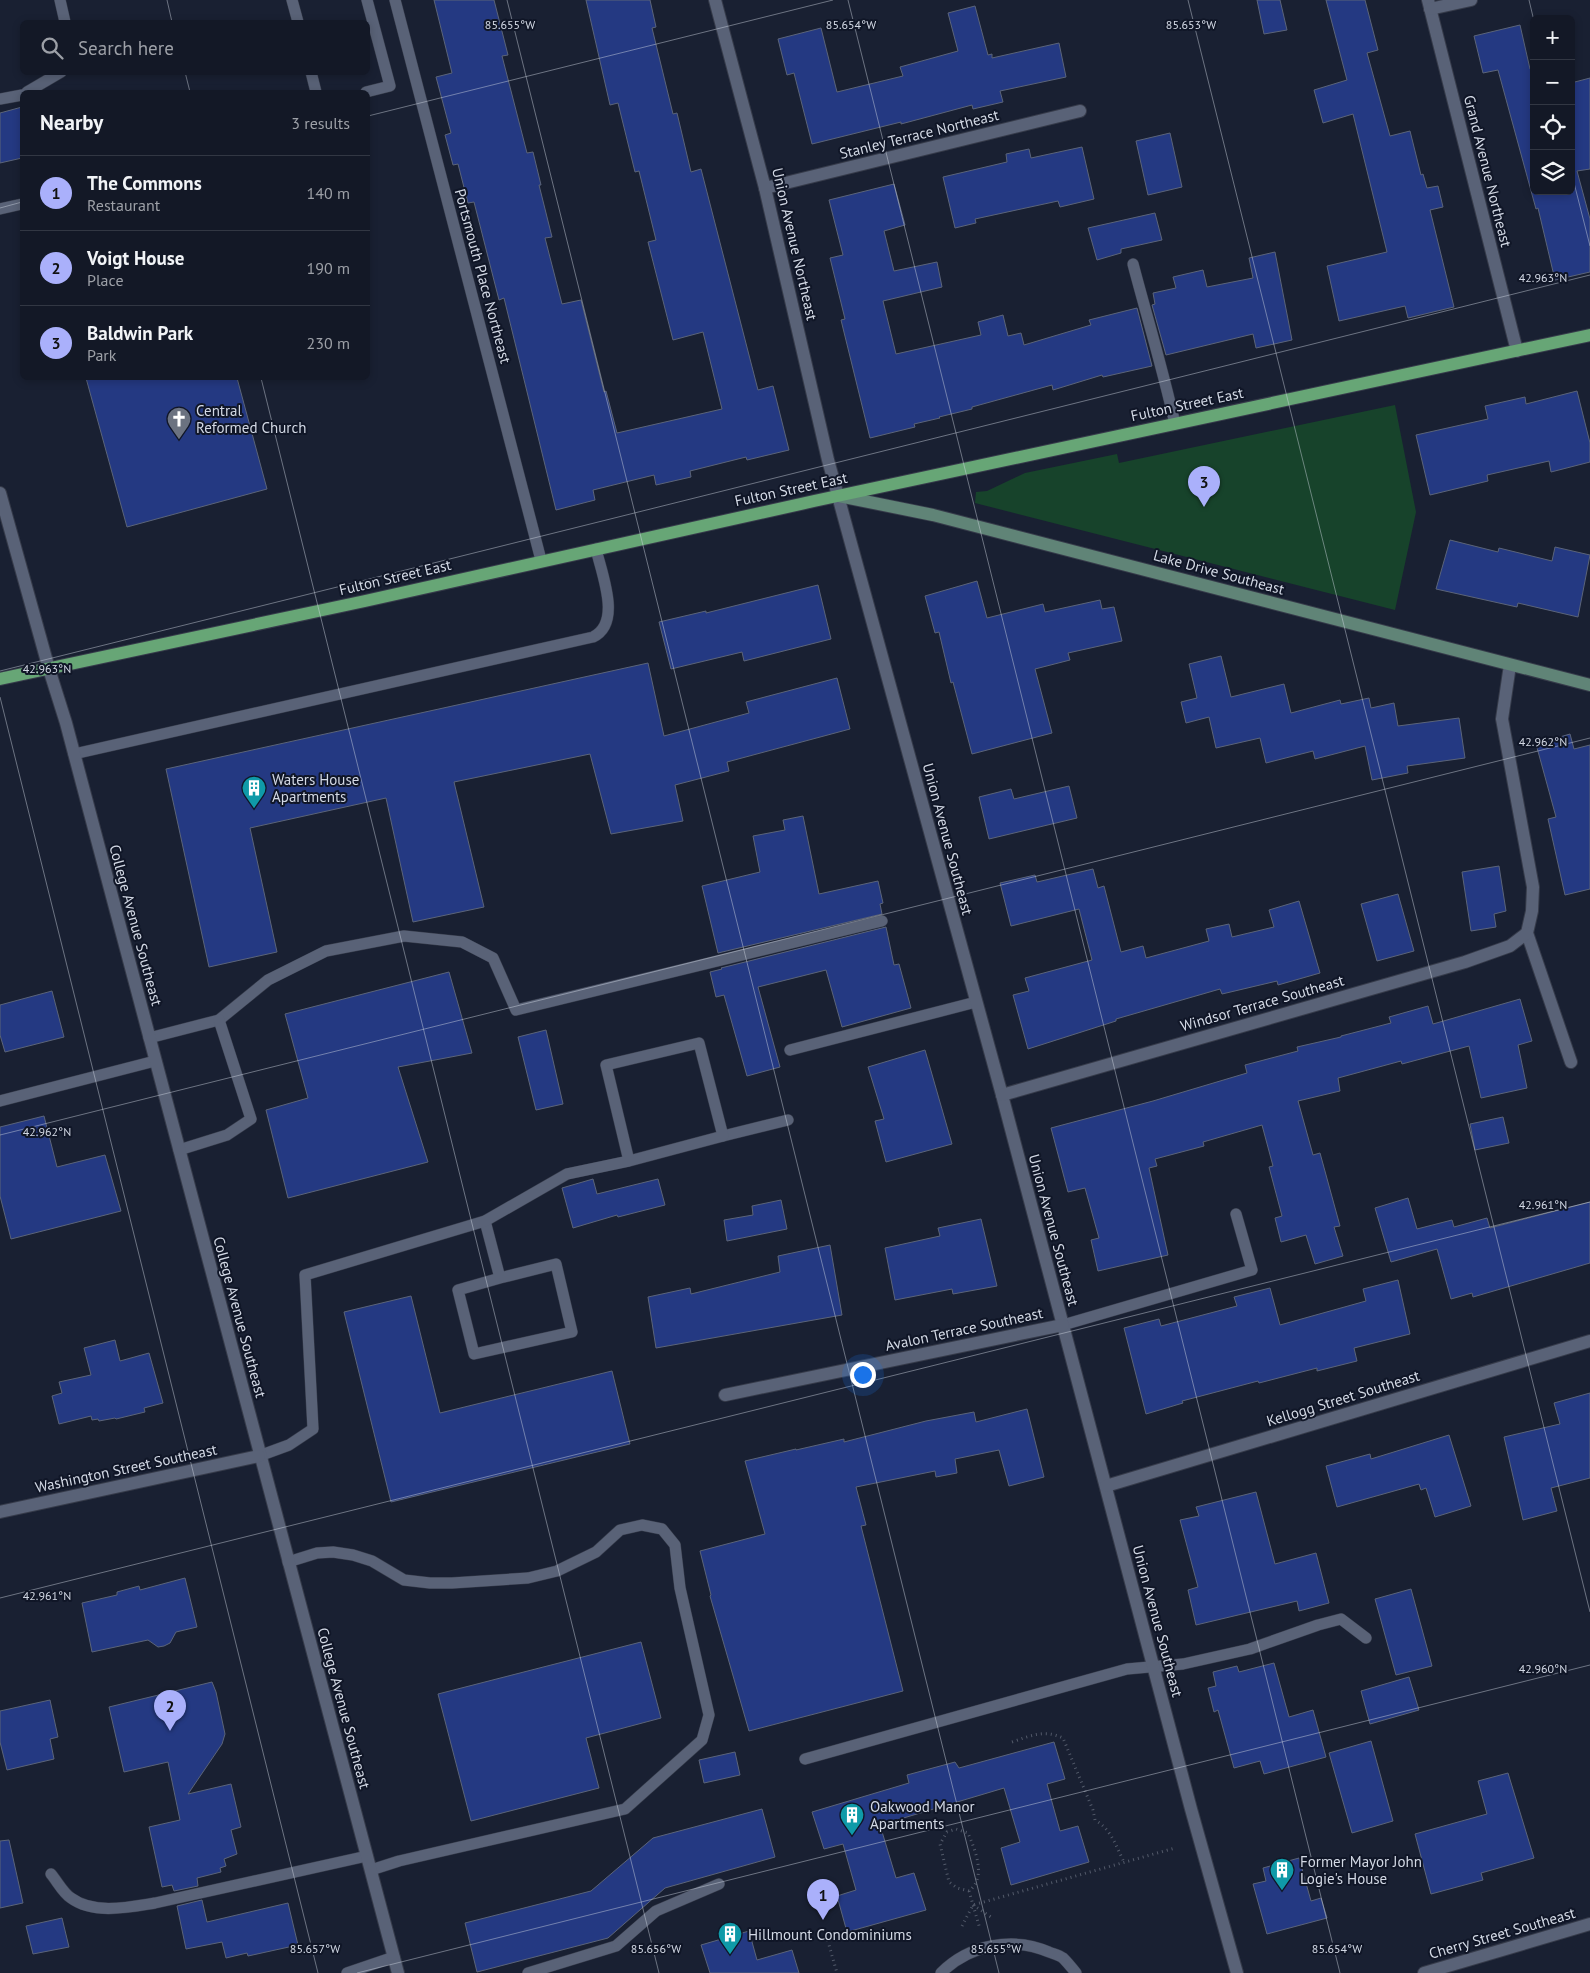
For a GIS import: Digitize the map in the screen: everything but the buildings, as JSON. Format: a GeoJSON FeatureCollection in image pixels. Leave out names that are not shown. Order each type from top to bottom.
{"type":"FeatureCollection","features":[{"type":"Feature","properties":{"kind":"main road","name":"Fulton Street East"},"geometry":{"type":"LineString","coordinates":[[0,679],[541,560],[1590,335]]}},
{"type":"Feature","properties":{"kind":"main road","name":"Lake Drive Southeast"},"geometry":{"type":"LineString","coordinates":[[838,496],[933,515],[1590,685]]}},
{"type":"Feature","properties":{"kind":"street","name":"Union Avenue Northeast"},"geometry":{"type":"LineString","coordinates":[[715,0],[766,188],[828,460],[838,496]]}},
{"type":"Feature","properties":{"kind":"street"},"geometry":{"type":"LineString","coordinates":[[1429,4],[1471,0]]}},
{"type":"Feature","properties":{"kind":"street","name":"Grand Avenue Northeast"},"geometry":{"type":"LineString","coordinates":[[1429,4],[1517,351]]}},
{"type":"Feature","properties":{"kind":"street","name":"Stanley Terrace Northeast"},"geometry":{"type":"LineString","coordinates":[[766,188],[1080,111]]}},
{"type":"Feature","properties":{"kind":"street","name":"College Avenue Southeast"},"geometry":{"type":"LineString","coordinates":[[0,493],[74,754],[259,1456],[398,1973]]}},
{"type":"Feature","properties":{"kind":"street","name":"Union Avenue Southeast"},"geometry":{"type":"LineString","coordinates":[[838,496],[1002,1096],[1153,1666],[1237,1973]]}},
{"type":"Feature","properties":{"kind":"street"},"geometry":{"type":"LineString","coordinates":[[1510,665],[1502,718],[1532,887],[1532,911],[1527,933],[1571,1062]]}},
{"type":"Feature","properties":{"kind":"street","name":"Windsor Terrace Southeast"},"geometry":{"type":"LineString","coordinates":[[1002,1096],[1465,962],[1510,946],[1527,933]]}},
{"type":"Feature","properties":{"kind":"street","name":"Avalon Terrace Southeast"},"geometry":{"type":"LineString","coordinates":[[725,1395],[1063,1325]]}},
{"type":"Feature","properties":{"kind":"street","name":"Kellogg Street Southeast"},"geometry":{"type":"LineString","coordinates":[[1106,1486],[1590,1341]]}},
{"type":"Feature","properties":{"kind":"street","name":"Washington Street Southeast"},"geometry":{"type":"LineString","coordinates":[[0,1512],[259,1456]]}},
{"type":"Feature","properties":{"kind":"street","name":"Cherry Street Southeast"},"geometry":{"type":"LineString","coordinates":[[1424,1973],[1590,1924]]}},
{"type":"Feature","properties":{"kind":"lane"},"geometry":{"type":"LineString","coordinates":[[60,0],[65,20]]}},
{"type":"Feature","properties":{"kind":"lane"},"geometry":{"type":"LineString","coordinates":[[292,0],[297,20]]}},
{"type":"Feature","properties":{"kind":"lane"},"geometry":{"type":"LineString","coordinates":[[367,0],[390,86],[370,91]]}},
{"type":"Feature","properties":{"kind":"lane","name":"Portsmouth Place Northeast"},"geometry":{"type":"LineString","coordinates":[[395,0],[541,560]]}},
{"type":"Feature","properties":{"kind":"lane"},"geometry":{"type":"LineString","coordinates":[[30,90],[55,75]]}},
{"type":"Feature","properties":{"kind":"lane"},"geometry":{"type":"LineString","coordinates":[[312,75],[316,90]]}},
{"type":"Feature","properties":{"kind":"lane"},"geometry":{"type":"LineString","coordinates":[[0,99],[20,95]]}},
{"type":"Feature","properties":{"kind":"lane"},"geometry":{"type":"LineString","coordinates":[[0,209],[20,204]]}},
{"type":"Feature","properties":{"kind":"lane"},"geometry":{"type":"LineString","coordinates":[[1133,264],[1175,424]]}},
{"type":"Feature","properties":{"kind":"lane"},"geometry":{"type":"LineString","coordinates":[[74,754],[593,638],[600,634],[605,627],[609,612],[596,549]]}},
{"type":"Feature","properties":{"kind":"lane"},"geometry":{"type":"LineString","coordinates":[[149,1038],[219,1020],[268,980],[326,951],[404,936],[462,942],[493,958],[516,1010],[882,921]]}},
{"type":"Feature","properties":{"kind":"lane"},"geometry":{"type":"LineString","coordinates":[[790,1050],[976,1002]]}},
{"type":"Feature","properties":{"kind":"lane"},"geometry":{"type":"LineString","coordinates":[[179,1150],[227,1135],[251,1119],[219,1020]]}},
{"type":"Feature","properties":{"kind":"lane"},"geometry":{"type":"LineString","coordinates":[[629,1161],[606,1065],[699,1043],[723,1136]]}},
{"type":"Feature","properties":{"kind":"lane"},"geometry":{"type":"LineString","coordinates":[[0,1101],[155,1061]]}},
{"type":"Feature","properties":{"kind":"lane"},"geometry":{"type":"LineString","coordinates":[[259,1456],[289,1445],[313,1429],[306,1275],[485,1221],[567,1174],[629,1161],[788,1120]]}},
{"type":"Feature","properties":{"kind":"lane"},"geometry":{"type":"LineString","coordinates":[[1063,1325],[1252,1270],[1236,1214]]}},
{"type":"Feature","properties":{"kind":"lane"},"geometry":{"type":"LineString","coordinates":[[485,1221],[500,1278]]}},
{"type":"Feature","properties":{"kind":"lane"},"geometry":{"type":"LineString","coordinates":[[556,1264],[572,1332],[474,1354],[458,1290],[500,1278],[556,1264]]}},
{"type":"Feature","properties":{"kind":"lane"},"geometry":{"type":"LineString","coordinates":[[288,1562],[317,1553],[333,1552],[353,1555],[372,1561],[404,1580],[452,1583],[528,1578],[557,1571],[596,1552],[620,1530],[642,1525],[662,1529],[675,1545],[680,1588],[709,1715],[702,1740],[625,1809],[399,1861],[371,1870]]}},
{"type":"Feature","properties":{"kind":"lane"},"geometry":{"type":"LineString","coordinates":[[805,1759],[1127,1669],[1183,1664],[1250,1649],[1318,1625],[1341,1619],[1366,1638]]}},
{"type":"Feature","properties":{"kind":"lane"},"geometry":{"type":"LineString","coordinates":[[51,1874],[70,1898],[94,1908],[119,1908],[155,1903],[367,1856]]}},
{"type":"Feature","properties":{"kind":"lane"},"geometry":{"type":"LineString","coordinates":[[528,1973],[616,1946],[656,1911],[719,1884]]}},
{"type":"Feature","properties":{"kind":"lane"},"geometry":{"type":"LineString","coordinates":[[941,1973],[970,1952],[994,1945],[1018,1944],[1041,1948],[1062,1957],[1076,1973]]}},
{"type":"Feature","properties":{"kind":"lane"},"geometry":{"type":"LineString","coordinates":[[348,1973],[394,1957]]}},
{"type":"Feature","properties":{"kind":"path"},"geometry":{"type":"LineString","coordinates":[[1012,1742],[1039,1734],[1052,1733],[1063,1738],[1093,1810],[1095,1820],[1104,1826],[1110,1834],[1124,1862]]}},
{"type":"Feature","properties":{"kind":"path"},"geometry":{"type":"LineString","coordinates":[[956,1828],[968,1833],[977,1861],[978,1877],[975,1886],[969,1891],[957,1888],[949,1882],[940,1844],[947,1832],[956,1828]]}},
{"type":"Feature","properties":{"kind":"path"},"geometry":{"type":"LineString","coordinates":[[962,1926],[973,1905],[1175,1848]]}},
{"type":"Feature","properties":{"kind":"path"},"geometry":{"type":"LineString","coordinates":[[969,1891],[981,1933]]}},
{"type":"Feature","properties":{"kind":"path"},"geometry":{"type":"LineString","coordinates":[[973,1905],[991,1917]]}},
{"type":"Feature","properties":{"kind":"path"},"geometry":{"type":"LineString","coordinates":[[824,1931],[837,1973]]}},
{"type":"Feature","properties":{"kind":"green space"},"geometry":{"type":"Polygon","coordinates":[[[1395,405],[1416,512],[1395,610],[975,503],[976,492],[987,491],[1025,473],[1117,454],[1119,463],[1395,405]]]}},
{"type":"Feature","properties":{"kind":"place","name":"Central Reformed Church"},"geometry":{"type":"Point","coordinates":[179,440]}},
{"type":"Feature","properties":{"kind":"place","name":"Baldwin Park"},"geometry":{"type":"Point","coordinates":[1204,507]}},
{"type":"Feature","properties":{"kind":"place","name":"Waters House Apartments"},"geometry":{"type":"Point","coordinates":[254,809]}},
{"type":"Feature","properties":{"kind":"place","name":"Voigt House"},"geometry":{"type":"Point","coordinates":[170,1731]}},
{"type":"Feature","properties":{"kind":"place","name":"Oakwood Manor Apartments"},"geometry":{"type":"Point","coordinates":[852,1836]}},
{"type":"Feature","properties":{"kind":"place","name":"Former Mayor John Logie's House"},"geometry":{"type":"Point","coordinates":[1282,1891]}},
{"type":"Feature","properties":{"kind":"place","name":"The Commons"},"geometry":{"type":"Point","coordinates":[823,1920]}},
{"type":"Feature","properties":{"kind":"place","name":"Hillmount Condominiums"},"geometry":{"type":"Point","coordinates":[730,1955]}}]}
